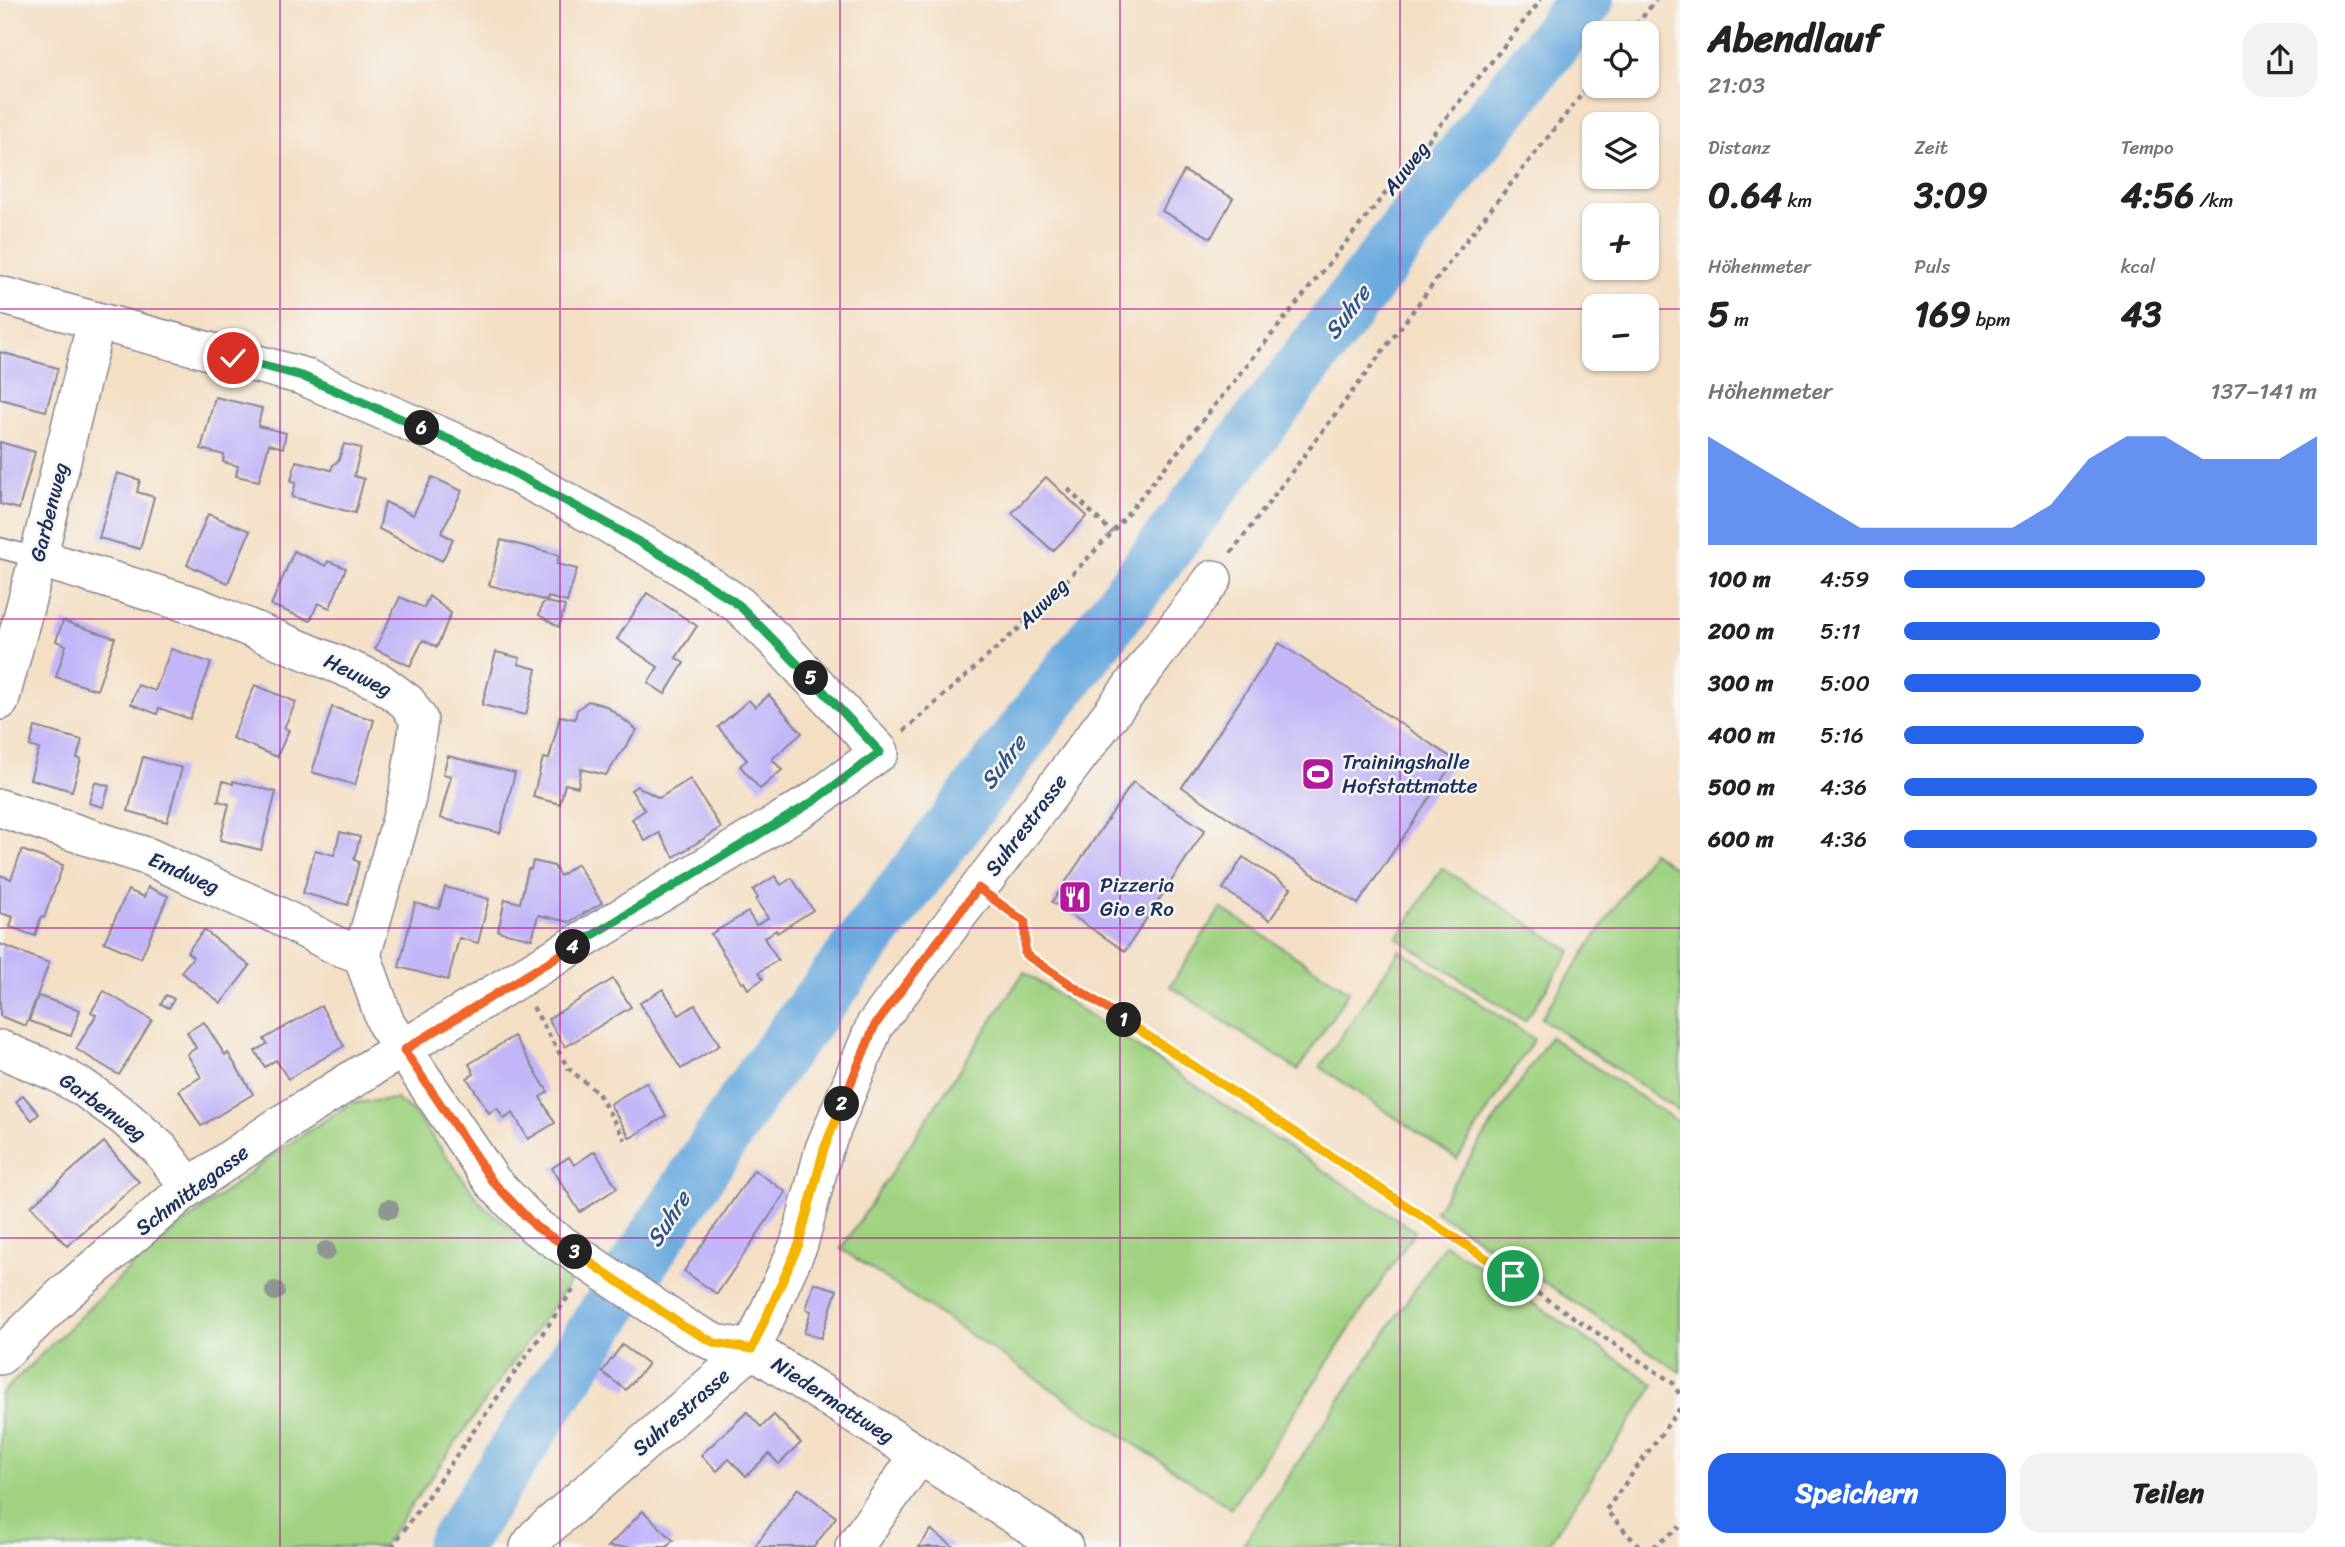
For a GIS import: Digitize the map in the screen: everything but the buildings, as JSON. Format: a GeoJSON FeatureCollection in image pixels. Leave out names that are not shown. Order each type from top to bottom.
{"type":"FeatureCollection","features":[{"type":"Feature","properties":{"kind":"street"},"geometry":{"type":"LineString","coordinates":[[0,295],[302,376],[462,445],[674,562],[739,605],[880,752],[814,801],[404,1050],[386,1024],[362,955]]}},
{"type":"Feature","properties":{"kind":"street","name":"Garbenweg"},"geometry":{"type":"LineString","coordinates":[[0,701],[96,322]]}},
{"type":"Feature","properties":{"kind":"street","name":"Heuweg"},"geometry":{"type":"LineString","coordinates":[[38,558],[196,606],[380,682],[407,702],[419,720],[407,798],[362,955]]}},
{"type":"Feature","properties":{"kind":"street","name":"Suhrestrasse"},"geometry":{"type":"LineString","coordinates":[[529,1547],[537,1536],[752,1349],[799,1244],[824,1149],[875,1025],[1213,579]]}},
{"type":"Feature","properties":{"kind":"street","name":"Emdweg"},"geometry":{"type":"LineString","coordinates":[[0,808],[149,856],[362,955]]}},
{"type":"Feature","properties":{"kind":"street","name":"Garbenweg"},"geometry":{"type":"LineString","coordinates":[[0,1049],[85,1088],[124,1117],[160,1149],[189,1188]]}},
{"type":"Feature","properties":{"kind":"street","name":"Niedermattweg"},"geometry":{"type":"LineString","coordinates":[[404,1050],[492,1181],[536,1227],[683,1326],[715,1343],[752,1349],[1064,1547]]}},
{"type":"Feature","properties":{"kind":"street","name":"Schmittegasse"},"geometry":{"type":"LineString","coordinates":[[0,1356],[65,1293],[189,1188],[277,1127],[404,1050]]}},
{"type":"Feature","properties":{"kind":"street"},"geometry":{"type":"LineString","coordinates":[[854,1547],[919,1456]]}},
{"type":"Feature","properties":{"kind":"lane"},"geometry":{"type":"LineString","coordinates":[[0,548],[38,558]]}},
{"type":"Feature","properties":{"kind":"path","name":"Auweg"},"geometry":{"type":"LineString","coordinates":[[880,752],[1026,622],[1112,533],[1541,0]]}},
{"type":"Feature","properties":{"kind":"path"},"geometry":{"type":"LineString","coordinates":[[1639,21],[1656,0]]}},
{"type":"Feature","properties":{"kind":"path"},"geometry":{"type":"LineString","coordinates":[[1213,579],[1464,243],[1582,94]]}},
{"type":"Feature","properties":{"kind":"path"},"geometry":{"type":"LineString","coordinates":[[1068,489],[1112,533]]}},
{"type":"Feature","properties":{"kind":"path"},"geometry":{"type":"LineString","coordinates":[[978,888],[1025,922],[1025,954],[1673,1383],[1680,1395]]}},
{"type":"Feature","properties":{"kind":"path"},"geometry":{"type":"LineString","coordinates":[[517,981],[568,1068],[598,1093],[625,1140]]}},
{"type":"Feature","properties":{"kind":"path"},"geometry":{"type":"LineString","coordinates":[[392,1547],[559,1308],[597,1268]]}},
{"type":"Feature","properties":{"kind":"path"},"geometry":{"type":"LineString","coordinates":[[1639,1547],[1606,1510],[1680,1408]]}},
{"type":"Feature","properties":{"kind":"path"},"geometry":{"type":"LineString","coordinates":[[1653,1547],[1680,1527]]}},
{"type":"Feature","properties":{"kind":"green space"},"geometry":{"type":"Polygon","coordinates":[[[1652,852],[1680,871],[1680,1112],[1541,1018],[1652,852]]]}},
{"type":"Feature","properties":{"kind":"green space"},"geometry":{"type":"Polygon","coordinates":[[[1442,868],[1571,951],[1525,1021],[1397,938],[1442,868]]]}},
{"type":"Feature","properties":{"kind":"green space"},"geometry":{"type":"Polygon","coordinates":[[[1221,908],[1349,991],[1298,1070],[1170,986],[1221,908]]]}},
{"type":"Feature","properties":{"kind":"green space"},"geometry":{"type":"Polygon","coordinates":[[[1400,950],[1534,1039],[1457,1159],[1320,1067],[1400,950]]]}},
{"type":"Feature","properties":{"kind":"green space"},"geometry":{"type":"Polygon","coordinates":[[[1024,972],[1415,1231],[1231,1508],[841,1249],[1024,972]]]}},
{"type":"Feature","properties":{"kind":"green space"},"geometry":{"type":"Polygon","coordinates":[[[1550,1037],[1680,1123],[1680,1372],[1435,1211],[1550,1037]]]}},
{"type":"Feature","properties":{"kind":"green space"},"geometry":{"type":"Polygon","coordinates":[[[396,1099],[416,1115],[481,1203],[571,1280],[382,1547],[0,1547],[0,1395],[141,1257],[275,1153],[351,1103],[396,1099]]]}},
{"type":"Feature","properties":{"kind":"green space"},"geometry":{"type":"Polygon","coordinates":[[[1445,1244],[1655,1385],[1546,1547],[1241,1547],[1445,1244]]]}},
{"type":"Feature","properties":{"kind":"waterway","name":"Suhre"},"geometry":{"type":"LineString","coordinates":[[453,1547],[761,1078],[1471,146],[1586,0]]}},
{"type":"Feature","properties":{"kind":"place","name":"Trainingshalle Hofstattmatte"},"geometry":{"type":"Point","coordinates":[1318,774]}},
{"type":"Feature","properties":{"kind":"place","name":"Pizzeria Gio e Ro"},"geometry":{"type":"Point","coordinates":[1075,897]}},
{"type":"Feature","properties":{"kind":"route"},"geometry":{"type":"LineString","coordinates":[[233,358],[302,376],[462,445],[674,562],[739,605],[880,752],[814,801],[404,1050],[492,1181],[536,1227],[683,1326],[715,1343],[752,1349],[799,1244],[824,1149],[875,1025],[978,888],[1025,922],[1025,954],[1513,1276]]}}]}
